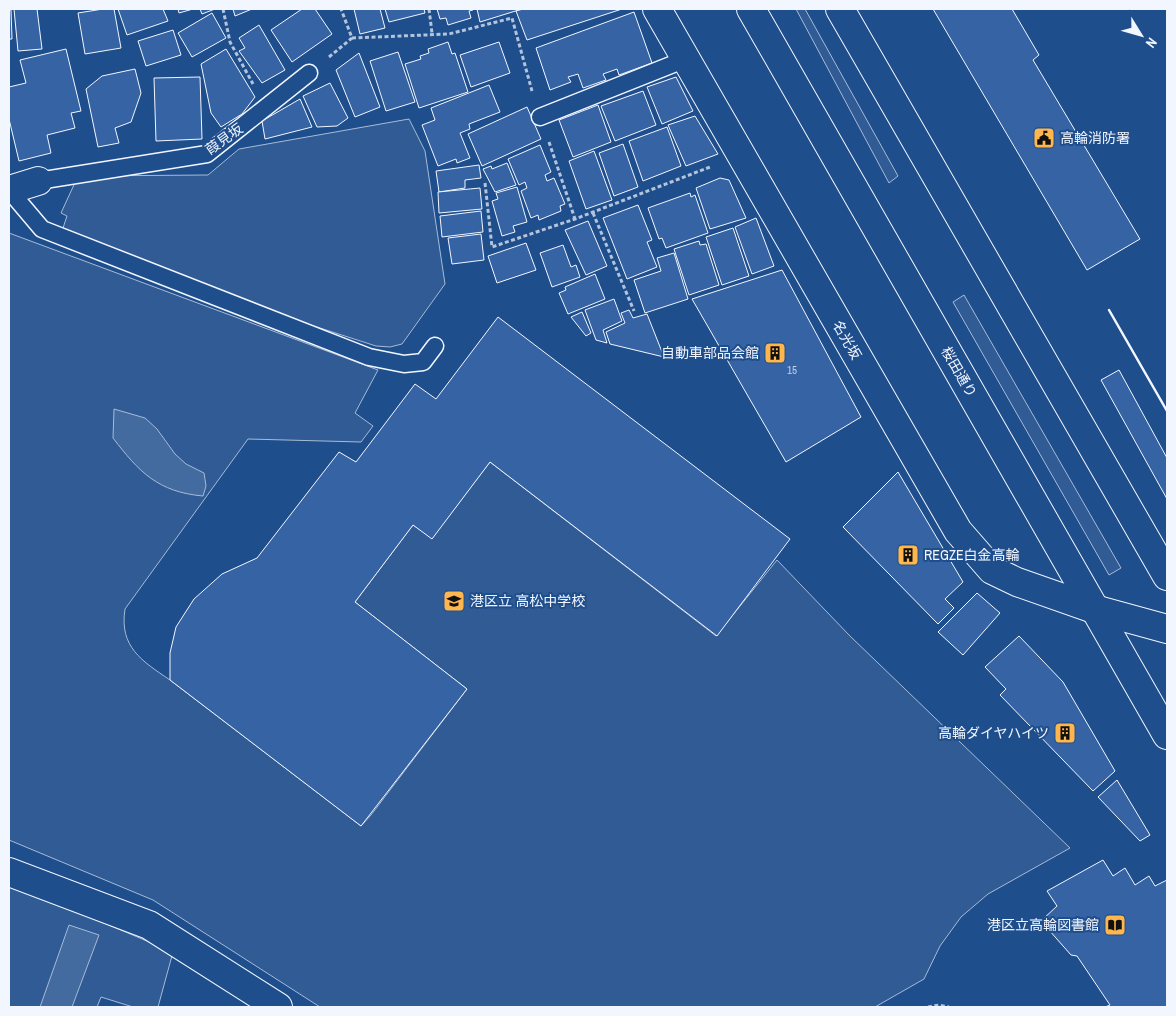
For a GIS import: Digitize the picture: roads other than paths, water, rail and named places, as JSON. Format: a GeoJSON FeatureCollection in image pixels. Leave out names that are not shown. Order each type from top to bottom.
{"type":"FeatureCollection","features":[{"type":"Feature","properties":{"kind":"main road","name":"名光坂"},"geometry":{"type":"LineString","coordinates":[[657,9],[958,531],[992,570],[1017,582],[1094,609],[1167,629]]}},
{"type":"Feature","properties":{"kind":"main road","name":"桜田通り"},"geometry":{"type":"LineString","coordinates":[[751,9],[1167,735]]}},
{"type":"Feature","properties":{"kind":"main road"},"geometry":{"type":"LineString","coordinates":[[840,9],[1167,576]]}},
{"type":"Feature","properties":{"kind":"main road","name":"葭見坂"},"geometry":{"type":"LineString","coordinates":[[9,190],[38,181]]}},
{"type":"Feature","properties":{"kind":"main road"},"geometry":{"type":"LineString","coordinates":[[9,872],[150,925],[278,1007]]}},
{"type":"Feature","properties":{"kind":"lane"},"geometry":{"type":"LineString","coordinates":[[540,117],[686,59]]}},
{"type":"Feature","properties":{"kind":"lane","name":"葭見坂"},"geometry":{"type":"LineString","coordinates":[[38,181],[207,154],[309,73]]}},
{"type":"Feature","properties":{"kind":"lane"},"geometry":{"type":"LineString","coordinates":[[9,190],[42,229],[369,357],[404,364],[423,362],[435,346]]}},
{"type":"Feature","properties":{"kind":"place","name":"高輪消防署"},"geometry":{"type":"Point","coordinates":[1044,138]}},
{"type":"Feature","properties":{"kind":"place","name":"自動車部品会館"},"geometry":{"type":"Point","coordinates":[775,353]}},
{"type":"Feature","properties":{"kind":"place","name":"REGZE白金高輪"},"geometry":{"type":"Point","coordinates":[908,555]}},
{"type":"Feature","properties":{"kind":"place","name":"港区立 高松中学校"},"geometry":{"type":"Point","coordinates":[454,601]}},
{"type":"Feature","properties":{"kind":"place","name":"高輪ダイヤハイツ"},"geometry":{"type":"Point","coordinates":[1065,733]}},
{"type":"Feature","properties":{"kind":"place","name":"港区立高輪図書館"},"geometry":{"type":"Point","coordinates":[1115,925]}}]}
